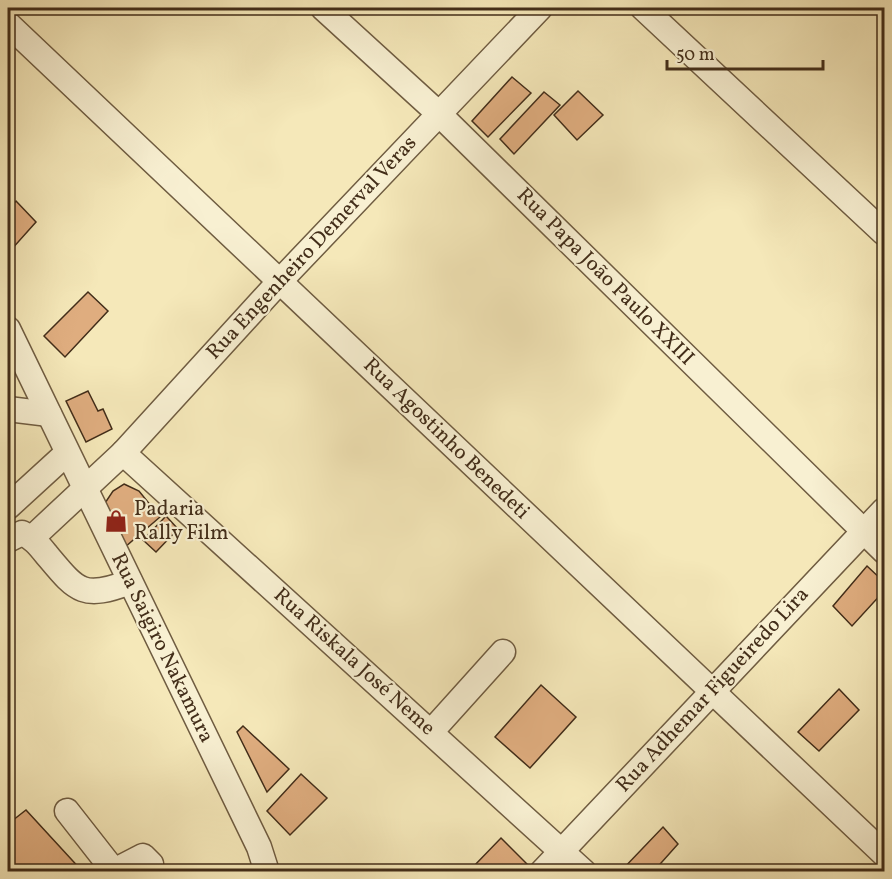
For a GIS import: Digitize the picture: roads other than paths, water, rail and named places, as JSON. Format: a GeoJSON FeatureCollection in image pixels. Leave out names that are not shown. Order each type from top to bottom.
{"type":"FeatureCollection","features":[{"type":"Feature","properties":{"kind":"street","name":"Rua Papa João Paulo XXIII"},"geometry":{"type":"LineString","coordinates":[[323,8],[438,113],[864,532],[885,550]]}},
{"type":"Feature","properties":{"kind":"street","name":"Rua Engenheiro Demerval Veras"},"geometry":{"type":"LineString","coordinates":[[33,537],[123,453],[280,281],[540,8]]}},
{"type":"Feature","properties":{"kind":"street"},"geometry":{"type":"LineString","coordinates":[[644,8],[885,233]]}},
{"type":"Feature","properties":{"kind":"street","name":"Rua Agostinho Benedeti"},"geometry":{"type":"LineString","coordinates":[[8,24],[885,854]]}},
{"type":"Feature","properties":{"kind":"street","name":"Rua Saigiro Nakamura"},"geometry":{"type":"LineString","coordinates":[[8,328],[259,847],[267,872]]}},
{"type":"Feature","properties":{"kind":"street"},"geometry":{"type":"LineString","coordinates":[[8,409],[49,414]]}},
{"type":"Feature","properties":{"kind":"street"},"geometry":{"type":"LineString","coordinates":[[10,502],[68,453]]}},
{"type":"Feature","properties":{"kind":"street","name":"Rua Riskala José Neme"},"geometry":{"type":"LineString","coordinates":[[123,453],[584,872]]}},
{"type":"Feature","properties":{"kind":"street","name":"Rua Adhemar Figueiredo Lira"},"geometry":{"type":"LineString","coordinates":[[542,872],[885,510]]}},
{"type":"Feature","properties":{"kind":"street"},"geometry":{"type":"LineString","coordinates":[[8,540],[22,533],[33,537],[73,586],[96,592],[130,582]]}},
{"type":"Feature","properties":{"kind":"street"},"geometry":{"type":"LineString","coordinates":[[431,732],[503,652]]}},
{"type":"Feature","properties":{"kind":"street"},"geometry":{"type":"LineString","coordinates":[[67,812],[114,871],[143,856],[151,864]]}},
{"type":"Feature","properties":{"kind":"place","name":"Padaria Rally Film"},"geometry":{"type":"Point","coordinates":[116,521]}}]}
